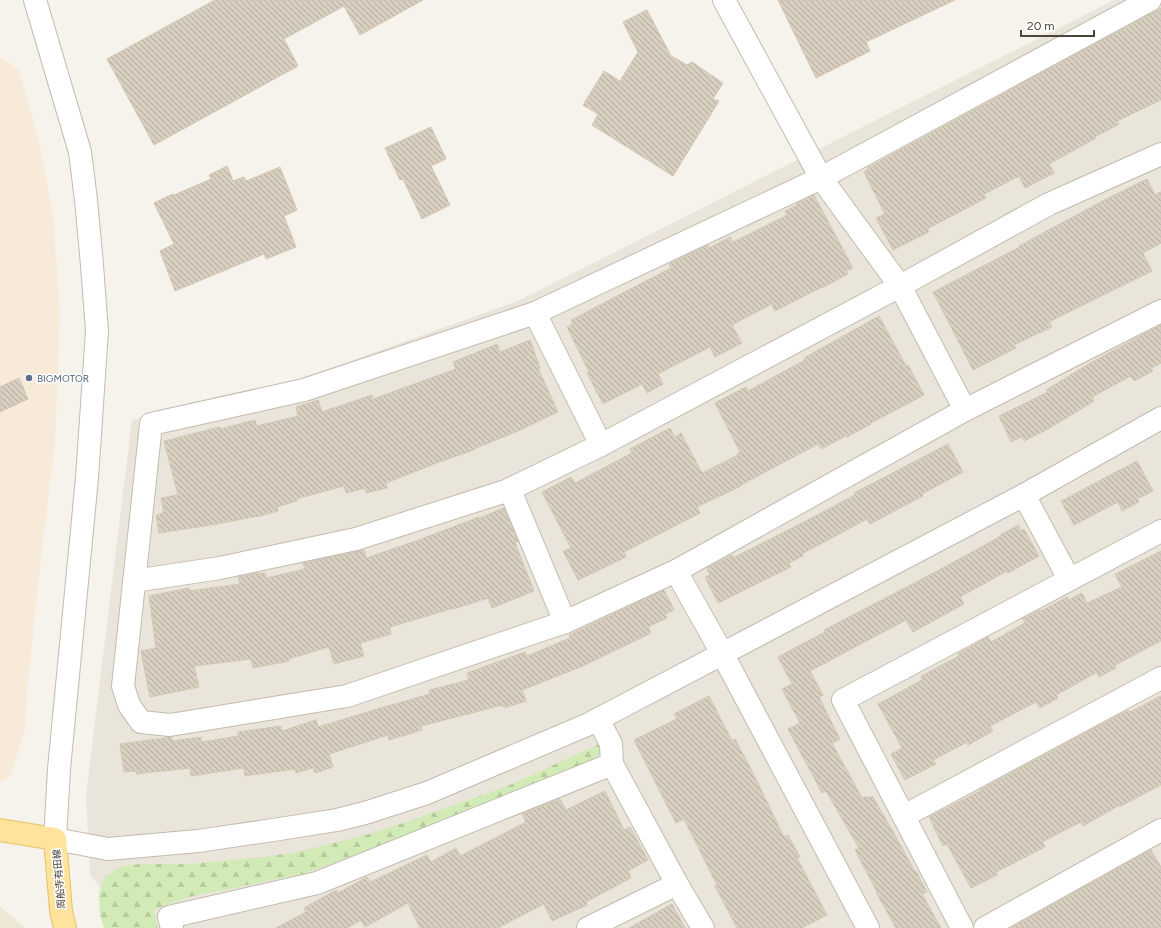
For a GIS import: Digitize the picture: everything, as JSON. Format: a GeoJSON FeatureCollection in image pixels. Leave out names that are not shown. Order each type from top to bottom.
{"type":"FeatureCollection","features":[{"type":"Feature","properties":{"kind":"main road","name":"周船寺有田線"},"geometry":{"type":"LineString","coordinates":[[0,830],[56,839],[61,911],[65,928]]}},
{"type":"Feature","properties":{"kind":"street"},"geometry":{"type":"LineString","coordinates":[[35,0],[80,152],[92,265],[96,331],[86,486],[60,762],[56,839],[108,848],[198,841],[337,820],[365,813],[427,793],[598,719],[1024,495],[1161,418]]}},
{"type":"Feature","properties":{"kind":"street"},"geometry":{"type":"LineString","coordinates":[[724,0],[821,178],[900,286],[965,410]]}},
{"type":"Feature","properties":{"kind":"street"},"geometry":{"type":"LineString","coordinates":[[1150,0],[821,178],[536,313],[304,390],[151,424],[123,686],[129,705],[141,722],[170,725],[347,696],[565,622],[676,571],[965,410],[1161,310]]}},
{"type":"Feature","properties":{"kind":"street"},"geometry":{"type":"LineString","coordinates":[[134,581],[220,568],[356,539],[510,490],[601,445],[900,286],[1049,204],[1161,154]]}},
{"type":"Feature","properties":{"kind":"street"},"geometry":{"type":"LineString","coordinates":[[536,313],[601,445]]}},
{"type":"Feature","properties":{"kind":"street"},"geometry":{"type":"LineString","coordinates":[[510,490],[565,622]]}},
{"type":"Feature","properties":{"kind":"street"},"geometry":{"type":"LineString","coordinates":[[1024,495],[1069,579]]}},
{"type":"Feature","properties":{"kind":"street"},"geometry":{"type":"LineString","coordinates":[[962,928],[843,700],[1161,530]]}},
{"type":"Feature","properties":{"kind":"street"},"geometry":{"type":"LineString","coordinates":[[676,571],[868,928]]}},
{"type":"Feature","properties":{"kind":"street"},"geometry":{"type":"LineString","coordinates":[[904,816],[1161,678]]}},
{"type":"Feature","properties":{"kind":"street"},"geometry":{"type":"LineString","coordinates":[[598,719],[611,744],[612,764],[676,884],[703,928]]}},
{"type":"Feature","properties":{"kind":"street"},"geometry":{"type":"LineString","coordinates":[[172,928],[169,918],[317,883],[612,764]]}},
{"type":"Feature","properties":{"kind":"street"},"geometry":{"type":"LineString","coordinates":[[985,928],[1161,830]]}},
{"type":"Feature","properties":{"kind":"street"},"geometry":{"type":"LineString","coordinates":[[588,928],[676,884]]}},
{"type":"Feature","properties":{"kind":"shaded area"},"geometry":{"type":"Polygon","coordinates":[[[1114,0],[1161,0],[1161,928],[134,928],[90,875],[86,795],[132,420],[286,384],[518,301],[1114,0]]]}},
{"type":"Feature","properties":{"kind":"shaded area","name":"BIGMOTOR"},"geometry":{"type":"Polygon","coordinates":[[[0,57],[19,70],[39,141],[53,214],[60,313],[55,443],[40,566],[27,693],[25,730],[10,776],[0,781],[0,57]]]}},
{"type":"Feature","properties":{"kind":"shaded area"},"geometry":{"type":"Polygon","coordinates":[[[0,906],[24,927],[24,928],[0,928],[0,906]]]}},
{"type":"Feature","properties":{"kind":"green space"},"geometry":{"type":"Polygon","coordinates":[[[599,744],[603,752],[595,759],[401,838],[306,873],[189,897],[155,909],[158,928],[104,928],[100,916],[99,893],[105,877],[119,867],[139,864],[190,864],[293,853],[373,833],[512,784],[599,744]]]}},
{"type":"Feature","properties":{"kind":"building"},"geometry":{"type":"Polygon","coordinates":[[[215,0],[423,0],[360,35],[344,6],[284,39],[298,66],[154,145],[107,59],[215,0]]]}},
{"type":"Feature","properties":{"kind":"building"},"geometry":{"type":"Polygon","coordinates":[[[778,0],[955,0],[866,42],[870,51],[816,78],[778,0]]]}},
{"type":"Feature","properties":{"kind":"building"},"geometry":{"type":"Polygon","coordinates":[[[1161,8],[1161,100],[1117,121],[1119,124],[1049,164],[1054,173],[1025,188],[1019,176],[984,194],[986,198],[927,229],[929,232],[893,250],[876,218],[885,214],[864,172],[868,170],[867,168],[1161,8]]]}},
{"type":"Feature","properties":{"kind":"building"},"geometry":{"type":"Polygon","coordinates":[[[647,10],[671,56],[687,65],[692,62],[723,83],[713,99],[719,101],[673,176],[592,125],[598,114],[583,105],[604,71],[620,81],[638,52],[623,22],[647,10]]]}},
{"type":"Feature","properties":{"kind":"building"},"geometry":{"type":"Polygon","coordinates":[[[431,127],[446,159],[431,166],[450,205],[422,219],[403,179],[400,180],[385,148],[431,127]]]}},
{"type":"Feature","properties":{"kind":"building"},"geometry":{"type":"Polygon","coordinates":[[[227,166],[233,181],[244,177],[246,181],[280,167],[297,210],[284,216],[296,247],[266,259],[264,254],[175,291],[160,251],[174,244],[154,203],[211,179],[209,175],[227,166]]]}},
{"type":"Feature","properties":{"kind":"building"},"geometry":{"type":"Polygon","coordinates":[[[1147,179],[1155,195],[1161,192],[1161,243],[1143,253],[1152,271],[1049,322],[1052,327],[1014,345],[1016,348],[973,370],[933,292],[1020,247],[1019,246],[1108,198],[1147,179]]]}},
{"type":"Feature","properties":{"kind":"building"},"geometry":{"type":"Polygon","coordinates":[[[814,195],[853,268],[846,271],[848,274],[775,311],[772,304],[732,325],[742,343],[715,357],[710,347],[658,374],[663,384],[647,393],[642,384],[603,404],[587,373],[589,372],[567,327],[573,324],[571,320],[671,268],[669,264],[708,245],[709,248],[730,237],[733,242],[787,215],[785,211],[814,195]]]}},
{"type":"Feature","properties":{"kind":"building"},"geometry":{"type":"Polygon","coordinates":[[[879,316],[906,366],[908,365],[924,395],[847,437],[846,436],[821,449],[818,444],[741,486],[697,507],[700,513],[624,552],[626,557],[578,580],[563,551],[571,548],[542,492],[571,477],[575,483],[632,453],[630,449],[670,428],[675,437],[681,433],[702,473],[738,455],[737,454],[740,452],[715,403],[746,387],[748,391],[805,360],[804,358],[879,316]]]}},
{"type":"Feature","properties":{"kind":"building"},"geometry":{"type":"Polygon","coordinates":[[[1161,325],[1161,363],[1151,368],[1153,371],[1134,381],[1131,376],[1092,397],[1094,401],[1050,428],[1024,441],[1022,437],[1011,442],[999,416],[1048,392],[1046,390],[1092,362],[1161,325]]]}},
{"type":"Feature","properties":{"kind":"building"},"geometry":{"type":"Polygon","coordinates":[[[530,340],[540,368],[538,368],[558,412],[474,450],[386,483],[387,488],[366,493],[365,488],[346,493],[344,486],[296,499],[297,501],[277,507],[278,511],[257,517],[159,533],[156,515],[164,513],[161,498],[178,495],[164,441],[255,420],[257,426],[298,416],[296,407],[318,400],[322,412],[372,395],[373,399],[456,369],[453,362],[497,344],[500,352],[530,340]]]}},
{"type":"Feature","properties":{"kind":"building"},"geometry":{"type":"Polygon","coordinates":[[[19,378],[28,399],[0,412],[0,387],[19,378]]]}},
{"type":"Feature","properties":{"kind":"building"},"geometry":{"type":"Polygon","coordinates":[[[948,444],[963,472],[922,494],[923,496],[870,524],[867,519],[802,554],[803,556],[789,563],[791,567],[718,603],[705,577],[710,575],[707,568],[732,555],[733,558],[800,524],[855,495],[854,493],[948,444]]]}},
{"type":"Feature","properties":{"kind":"building"},"geometry":{"type":"Polygon","coordinates":[[[1137,461],[1153,491],[1137,499],[1139,502],[1122,511],[1118,502],[1074,525],[1061,501],[1137,461]]]}},
{"type":"Feature","properties":{"kind":"building"},"geometry":{"type":"Polygon","coordinates":[[[504,508],[518,541],[515,543],[534,591],[492,608],[488,598],[390,627],[391,634],[360,643],[364,656],[334,664],[329,647],[288,659],[289,661],[253,668],[251,659],[194,666],[199,687],[150,697],[141,651],[156,648],[149,596],[189,588],[189,591],[240,584],[238,577],[265,573],[266,578],[305,569],[303,563],[364,550],[366,558],[504,508]]]}},
{"type":"Feature","properties":{"kind":"building"},"geometry":{"type":"Polygon","coordinates":[[[1018,525],[1021,531],[1024,529],[1039,556],[1008,573],[1007,571],[960,597],[964,604],[913,632],[906,620],[810,671],[823,695],[819,697],[840,739],[832,743],[862,798],[873,797],[927,892],[922,894],[941,928],[896,928],[855,850],[859,848],[826,791],[822,793],[788,729],[800,723],[782,689],[792,684],[778,657],[825,632],[824,630],[941,569],[1018,525]]]}},
{"type":"Feature","properties":{"kind":"building"},"geometry":{"type":"Polygon","coordinates":[[[1161,551],[1161,641],[1115,665],[1116,668],[1099,677],[1097,672],[1056,695],[1058,698],[1040,708],[1036,702],[990,726],[993,731],[968,745],[967,742],[933,760],[936,764],[905,780],[891,754],[902,748],[878,704],[922,680],[921,676],[959,656],[958,654],[988,637],[991,642],[1025,623],[1023,619],[1067,597],[1068,600],[1082,593],[1087,603],[1122,587],[1115,574],[1161,551]]]}},
{"type":"Feature","properties":{"kind":"building"},"geometry":{"type":"Polygon","coordinates":[[[664,590],[674,610],[665,614],[667,618],[648,627],[651,633],[583,666],[522,690],[526,701],[504,708],[503,705],[421,726],[422,730],[389,740],[388,735],[329,754],[333,767],[315,773],[313,768],[296,773],[295,769],[245,776],[244,768],[191,776],[190,768],[136,774],[136,771],[124,772],[120,744],[172,737],[172,741],[201,737],[201,742],[239,736],[238,732],[281,726],[282,731],[316,720],[318,727],[430,694],[429,690],[469,680],[467,673],[525,652],[527,656],[570,638],[569,635],[664,590]]]}},
{"type":"Feature","properties":{"kind":"building"},"geometry":{"type":"Polygon","coordinates":[[[709,696],[732,741],[735,739],[784,837],[788,835],[800,857],[797,858],[827,915],[802,928],[737,928],[715,886],[717,885],[684,819],[676,823],[634,740],[677,719],[674,714],[709,696]]]}},
{"type":"Feature","properties":{"kind":"building"},"geometry":{"type":"Polygon","coordinates":[[[1161,696],[1161,785],[1119,807],[1118,806],[1083,826],[1081,822],[1042,842],[1045,847],[996,872],[997,875],[971,888],[947,844],[943,846],[929,817],[980,791],[1100,725],[1161,696]]]}},
{"type":"Feature","properties":{"kind":"building"},"geometry":{"type":"Polygon","coordinates":[[[605,791],[624,830],[630,827],[648,860],[628,871],[631,878],[586,902],[587,905],[552,921],[544,904],[498,928],[420,928],[408,903],[365,927],[361,920],[347,928],[276,928],[306,912],[304,908],[336,890],[338,893],[367,877],[370,882],[427,855],[431,862],[456,848],[460,856],[526,822],[522,814],[560,799],[566,810],[605,791]]]}},
{"type":"Feature","properties":{"kind":"building"},"geometry":{"type":"Polygon","coordinates":[[[1151,850],[1161,867],[1161,928],[1011,928],[1151,850]]]}},
{"type":"Feature","properties":{"kind":"building"},"geometry":{"type":"Polygon","coordinates":[[[672,904],[685,928],[629,928],[672,904]]]}},
{"type":"Feature","properties":{"kind":"place","name":"BIGMOTOR"},"geometry":{"type":"Point","coordinates":[29,378]}}]}
